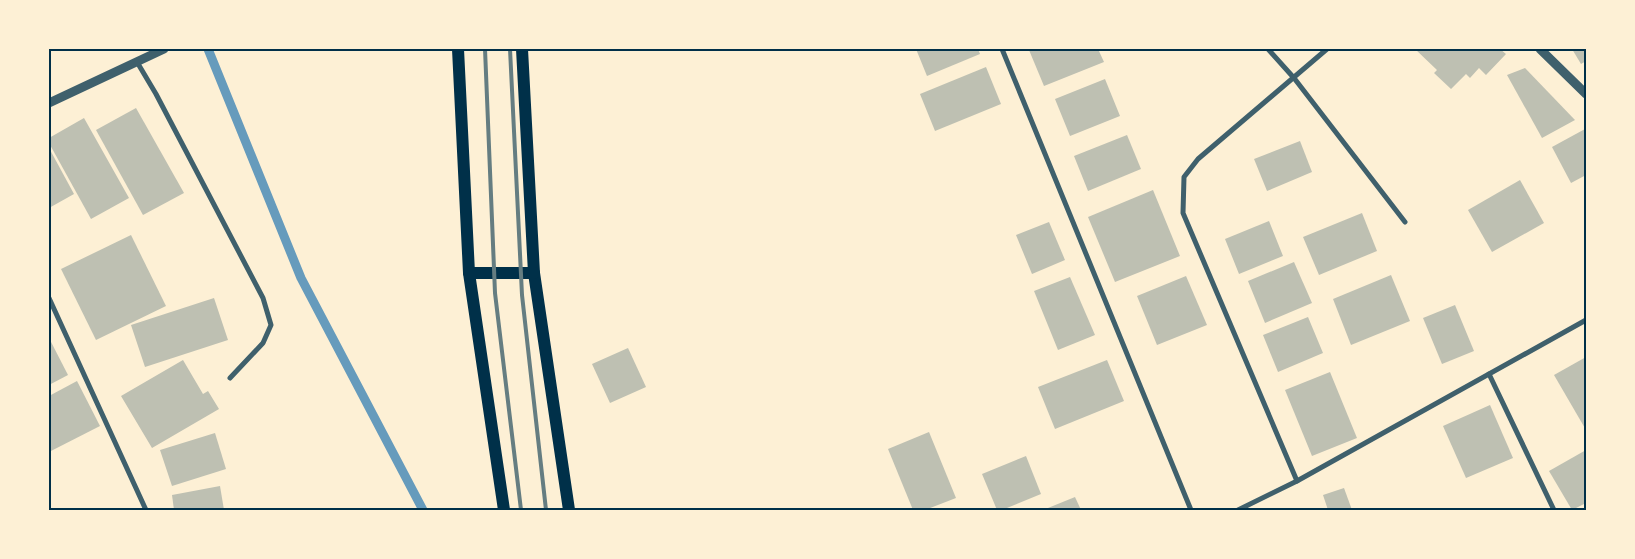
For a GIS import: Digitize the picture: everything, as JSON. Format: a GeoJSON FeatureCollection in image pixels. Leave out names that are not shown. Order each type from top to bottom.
{"type":"FeatureCollection","features":[{"type":"Feature","properties":{"kind":"main road"},"geometry":{"type":"LineString","coordinates":[[458,49],[469,273],[504,510]]}},
{"type":"Feature","properties":{"kind":"main road"},"geometry":{"type":"LineString","coordinates":[[522,49],[534,274],[569,510]]}},
{"type":"Feature","properties":{"kind":"main road"},"geometry":{"type":"LineString","coordinates":[[469,273],[534,274]]}},
{"type":"Feature","properties":{"kind":"street"},"geometry":{"type":"LineString","coordinates":[[1002,49],[1191,510]]}},
{"type":"Feature","properties":{"kind":"street"},"geometry":{"type":"LineString","coordinates":[[1268,49],[1294,78],[1405,222]]}},
{"type":"Feature","properties":{"kind":"street"},"geometry":{"type":"LineString","coordinates":[[1297,481],[1182,214],[1184,177],[1198,159],[1327,49]]}},
{"type":"Feature","properties":{"kind":"street"},"geometry":{"type":"LineString","coordinates":[[1540,49],[1586,94]]}},
{"type":"Feature","properties":{"kind":"street"},"geometry":{"type":"LineString","coordinates":[[49,103],[161,51]]}},
{"type":"Feature","properties":{"kind":"street"},"geometry":{"type":"LineString","coordinates":[[137,62],[156,94],[263,298],[271,325],[263,343],[230,378]]}},
{"type":"Feature","properties":{"kind":"street"},"geometry":{"type":"LineString","coordinates":[[49,298],[146,510]]}},
{"type":"Feature","properties":{"kind":"street"},"geometry":{"type":"LineString","coordinates":[[1238,510],[1297,481],[1586,320]]}},
{"type":"Feature","properties":{"kind":"street"},"geometry":{"type":"LineString","coordinates":[[1489,374],[1554,510]]}},
{"type":"Feature","properties":{"kind":"building"},"geometry":{"type":"Polygon","coordinates":[[[916,49],[978,49],[980,54],[927,76],[916,49]]]}},
{"type":"Feature","properties":{"kind":"building"},"geometry":{"type":"Polygon","coordinates":[[[1098,49],[1104,62],[1044,86],[1029,50],[1098,49]]]}},
{"type":"Feature","properties":{"kind":"building"},"geometry":{"type":"Polygon","coordinates":[[[1415,49],[1500,49],[1506,54],[1486,75],[1479,68],[1470,78],[1466,74],[1451,89],[1434,73],[1437,70],[1415,49]]]}},
{"type":"Feature","properties":{"kind":"building"},"geometry":{"type":"Polygon","coordinates":[[[1572,49],[1586,49],[1586,61],[1581,64],[1572,49]]]}},
{"type":"Feature","properties":{"kind":"building"},"geometry":{"type":"Polygon","coordinates":[[[986,67],[1001,104],[935,131],[920,94],[986,67]]]}},
{"type":"Feature","properties":{"kind":"building"},"geometry":{"type":"Polygon","coordinates":[[[1525,68],[1575,120],[1542,138],[1507,75],[1525,68]]]}},
{"type":"Feature","properties":{"kind":"building"},"geometry":{"type":"Polygon","coordinates":[[[1105,79],[1120,116],[1070,136],[1055,99],[1105,79]]]}},
{"type":"Feature","properties":{"kind":"building"},"geometry":{"type":"Polygon","coordinates":[[[136,108],[184,193],[143,215],[96,130],[136,108]]]}},
{"type":"Feature","properties":{"kind":"building"},"geometry":{"type":"Polygon","coordinates":[[[84,118],[129,198],[91,219],[49,143],[49,138],[84,118]]]}},
{"type":"Feature","properties":{"kind":"building"},"geometry":{"type":"Polygon","coordinates":[[[1585,129],[1586,175],[1571,183],[1552,147],[1585,129]]]}},
{"type":"Feature","properties":{"kind":"building"},"geometry":{"type":"Polygon","coordinates":[[[1127,135],[1141,169],[1088,191],[1074,156],[1127,135]]]}},
{"type":"Feature","properties":{"kind":"building"},"geometry":{"type":"Polygon","coordinates":[[[1300,141],[1312,172],[1267,191],[1254,159],[1300,141]]]}},
{"type":"Feature","properties":{"kind":"building"},"geometry":{"type":"Polygon","coordinates":[[[49,148],[74,194],[49,208],[49,148]]]}},
{"type":"Feature","properties":{"kind":"building"},"geometry":{"type":"Polygon","coordinates":[[[1520,180],[1544,223],[1492,252],[1468,210],[1520,180]]]}},
{"type":"Feature","properties":{"kind":"building"},"geometry":{"type":"Polygon","coordinates":[[[1153,190],[1180,256],[1115,282],[1088,217],[1153,190]]]}},
{"type":"Feature","properties":{"kind":"building"},"geometry":{"type":"Polygon","coordinates":[[[1362,213],[1377,251],[1319,275],[1303,237],[1362,213]]]}},
{"type":"Feature","properties":{"kind":"building"},"geometry":{"type":"Polygon","coordinates":[[[1269,221],[1283,256],[1239,274],[1225,239],[1269,221]]]}},
{"type":"Feature","properties":{"kind":"building"},"geometry":{"type":"Polygon","coordinates":[[[1049,222],[1065,260],[1032,274],[1016,235],[1049,222]]]}},
{"type":"Feature","properties":{"kind":"building"},"geometry":{"type":"Polygon","coordinates":[[[131,235],[166,306],[96,340],[61,269],[131,235]]]}},
{"type":"Feature","properties":{"kind":"building"},"geometry":{"type":"Polygon","coordinates":[[[1294,262],[1312,303],[1265,323],[1248,281],[1294,262]]]}},
{"type":"Feature","properties":{"kind":"building"},"geometry":{"type":"Polygon","coordinates":[[[1391,275],[1410,321],[1351,345],[1333,299],[1391,275]]]}},
{"type":"Feature","properties":{"kind":"building"},"geometry":{"type":"Polygon","coordinates":[[[1186,276],[1207,325],[1157,345],[1137,296],[1186,276]]]}},
{"type":"Feature","properties":{"kind":"building"},"geometry":{"type":"Polygon","coordinates":[[[1070,277],[1095,335],[1058,350],[1034,291],[1070,277]]]}},
{"type":"Feature","properties":{"kind":"building"},"geometry":{"type":"Polygon","coordinates":[[[214,298],[228,340],[145,367],[131,325],[214,298]]]}},
{"type":"Feature","properties":{"kind":"building"},"geometry":{"type":"Polygon","coordinates":[[[1455,305],[1474,351],[1442,364],[1423,318],[1455,305]]]}},
{"type":"Feature","properties":{"kind":"building"},"geometry":{"type":"Polygon","coordinates":[[[1308,317],[1323,353],[1278,372],[1263,335],[1308,317]]]}},
{"type":"Feature","properties":{"kind":"building"},"geometry":{"type":"Polygon","coordinates":[[[49,338],[68,375],[49,385],[49,338]]]}},
{"type":"Feature","properties":{"kind":"building"},"geometry":{"type":"Polygon","coordinates":[[[628,348],[646,387],[610,403],[592,364],[628,348]]]}},
{"type":"Feature","properties":{"kind":"building"},"geometry":{"type":"Polygon","coordinates":[[[1586,357],[1586,430],[1554,375],[1586,357]]]}},
{"type":"Feature","properties":{"kind":"building"},"geometry":{"type":"Polygon","coordinates":[[[183,360],[203,394],[208,391],[219,409],[152,448],[121,396],[183,360]]]}},
{"type":"Feature","properties":{"kind":"building"},"geometry":{"type":"Polygon","coordinates":[[[1107,360],[1124,401],[1055,429],[1038,387],[1107,360]]]}},
{"type":"Feature","properties":{"kind":"building"},"geometry":{"type":"Polygon","coordinates":[[[1330,372],[1357,438],[1312,456],[1285,390],[1330,372]]]}},
{"type":"Feature","properties":{"kind":"building"},"geometry":{"type":"Polygon","coordinates":[[[77,381],[100,426],[49,452],[49,396],[77,381]]]}},
{"type":"Feature","properties":{"kind":"building"},"geometry":{"type":"Polygon","coordinates":[[[1490,405],[1513,458],[1466,478],[1443,426],[1490,405]]]}},
{"type":"Feature","properties":{"kind":"building"},"geometry":{"type":"Polygon","coordinates":[[[929,432],[956,498],[925,510],[913,510],[888,449],[929,432]]]}},
{"type":"Feature","properties":{"kind":"building"},"geometry":{"type":"Polygon","coordinates":[[[215,433],[226,469],[172,486],[160,450],[215,433]]]}},
{"type":"Feature","properties":{"kind":"building"},"geometry":{"type":"Polygon","coordinates":[[[1586,450],[1586,503],[1572,510],[1549,471],[1586,450]]]}},
{"type":"Feature","properties":{"kind":"building"},"geometry":{"type":"Polygon","coordinates":[[[1026,456],[1041,494],[1002,510],[997,510],[982,474],[1026,456]]]}},
{"type":"Feature","properties":{"kind":"building"},"geometry":{"type":"Polygon","coordinates":[[[220,486],[224,510],[174,510],[172,495],[220,486]]]}},
{"type":"Feature","properties":{"kind":"building"},"geometry":{"type":"Polygon","coordinates":[[[1344,488],[1352,510],[1328,510],[1323,495],[1344,488]]]}},
{"type":"Feature","properties":{"kind":"building"},"geometry":{"type":"Polygon","coordinates":[[[1075,497],[1081,510],[1043,510],[1075,497]]]}},
{"type":"Feature","properties":{"kind":"waterway"},"geometry":{"type":"LineString","coordinates":[[208,49],[301,278],[423,510]]}},
{"type":"Feature","properties":{"kind":"railway"},"geometry":{"type":"LineString","coordinates":[[485,49],[495,293],[521,510]]}},
{"type":"Feature","properties":{"kind":"railway"},"geometry":{"type":"LineString","coordinates":[[510,49],[522,295],[546,510]]}}]}
